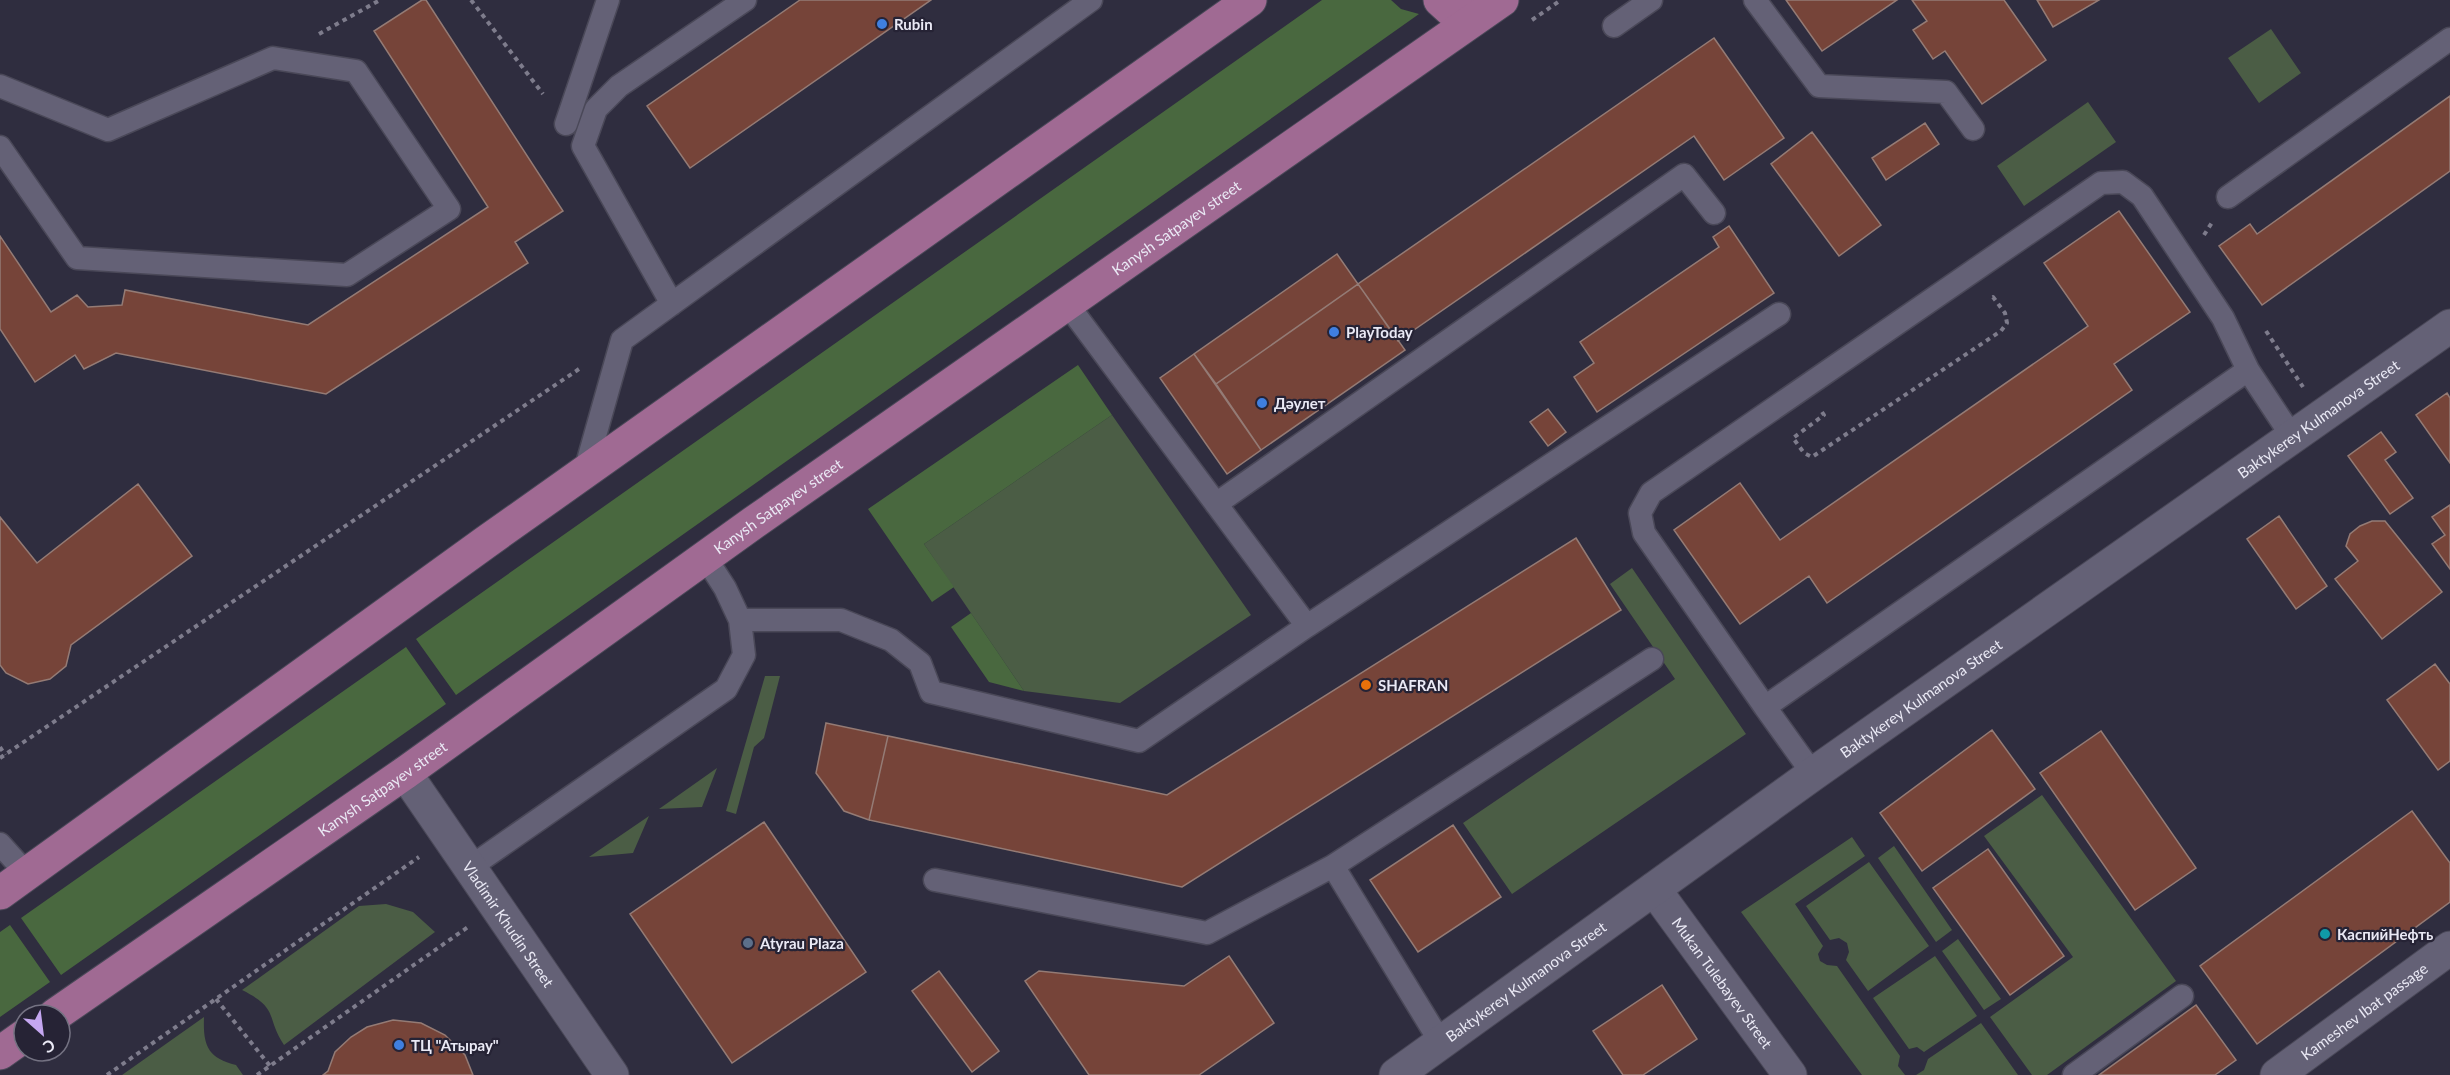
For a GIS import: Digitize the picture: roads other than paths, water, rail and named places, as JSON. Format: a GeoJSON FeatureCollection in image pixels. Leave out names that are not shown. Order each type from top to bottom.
{"type":"FeatureCollection","features":[{"type":"Feature","properties":{"kind":"main road"},"geometry":{"type":"LineString","coordinates":[[0,893],[585,471],[1250,0]]}},
{"type":"Feature","properties":{"kind":"main road"},"geometry":{"type":"LineString","coordinates":[[1440,0],[1451,10],[1480,9],[1501,0]]}},
{"type":"Feature","properties":{"kind":"main road","name":"Kanysh Satpayev street"},"geometry":{"type":"LineString","coordinates":[[72,1003],[405,773],[705,557],[1501,0]]}},
{"type":"Feature","properties":{"kind":"street","name":"Baktykerey Kulmanova Street"},"geometry":{"type":"LineString","coordinates":[[1396,1075],[1813,774],[2450,326]]}},
{"type":"Feature","properties":{"kind":"street","name":"Vladimir Khudin Street"},"geometry":{"type":"LineString","coordinates":[[405,773],[612,1075]]}},
{"type":"Feature","properties":{"kind":"street","name":"Mukan Tulebayev Street"},"geometry":{"type":"LineString","coordinates":[[1654,888],[1790,1075]]}},
{"type":"Feature","properties":{"kind":"street","name":"Kameshev Ibat passage"},"geometry":{"type":"LineString","coordinates":[[2277,1075],[2450,948]]}},
{"type":"Feature","properties":{"kind":"lane"},"geometry":{"type":"LineString","coordinates":[[566,124],[608,0]]}},
{"type":"Feature","properties":{"kind":"lane"},"geometry":{"type":"LineString","coordinates":[[672,304],[583,146],[596,109],[619,86],[745,0]]}},
{"type":"Feature","properties":{"kind":"lane"},"geometry":{"type":"LineString","coordinates":[[585,471],[622,340],[1091,0]]}},
{"type":"Feature","properties":{"kind":"lane"},"geometry":{"type":"LineString","coordinates":[[1614,26],[1651,0]]}},
{"type":"Feature","properties":{"kind":"lane"},"geometry":{"type":"LineString","coordinates":[[1755,0],[1819,86],[1946,92],[1973,129]]}},
{"type":"Feature","properties":{"kind":"lane"},"geometry":{"type":"LineString","coordinates":[[2228,197],[2450,39]]}},
{"type":"Feature","properties":{"kind":"lane"},"geometry":{"type":"LineString","coordinates":[[0,86],[108,130],[273,58],[356,71],[449,209],[347,275],[77,258],[0,147]]}},
{"type":"Feature","properties":{"kind":"lane"},"geometry":{"type":"LineString","coordinates":[[1216,504],[1684,175],[1714,213]]}},
{"type":"Feature","properties":{"kind":"lane"},"geometry":{"type":"LineString","coordinates":[[1813,774],[1644,533],[1640,513],[1651,493],[2101,183],[2122,182],[2142,196],[2223,318],[2248,370],[2293,438]]}},
{"type":"Feature","properties":{"kind":"lane"},"geometry":{"type":"LineString","coordinates":[[1068,305],[1307,626]]}},
{"type":"Feature","properties":{"kind":"lane"},"geometry":{"type":"LineString","coordinates":[[740,620],[841,620],[891,640],[920,663],[931,692],[1139,741],[1307,626],[1779,314]]}},
{"type":"Feature","properties":{"kind":"lane"},"geometry":{"type":"LineString","coordinates":[[1765,706],[2248,370]]}},
{"type":"Feature","properties":{"kind":"lane"},"geometry":{"type":"LineString","coordinates":[[469,868],[726,689],[744,655],[740,620],[725,588],[705,557]]}},
{"type":"Feature","properties":{"kind":"lane"},"geometry":{"type":"LineString","coordinates":[[935,880],[1208,933],[1333,866],[1652,659]]}},
{"type":"Feature","properties":{"kind":"lane"},"geometry":{"type":"LineString","coordinates":[[0,844],[27,874]]}},
{"type":"Feature","properties":{"kind":"lane"},"geometry":{"type":"LineString","coordinates":[[1333,866],[1441,1043]]}},
{"type":"Feature","properties":{"kind":"lane"},"geometry":{"type":"LineString","coordinates":[[2074,1075],[2182,996]]}},
{"type":"Feature","properties":{"kind":"place","name":"Rubin"},"geometry":{"type":"Point","coordinates":[882,24]}},
{"type":"Feature","properties":{"kind":"place","name":"PlayToday"},"geometry":{"type":"Point","coordinates":[1334,332]}},
{"type":"Feature","properties":{"kind":"place","name":"Дәулет"},"geometry":{"type":"Point","coordinates":[1262,403]}},
{"type":"Feature","properties":{"kind":"place","name":"SHAFRAN"},"geometry":{"type":"Point","coordinates":[1366,685]}},
{"type":"Feature","properties":{"kind":"place","name":"КаспийНефть"},"geometry":{"type":"Point","coordinates":[2325,934]}},
{"type":"Feature","properties":{"kind":"place","name":"Atyrau Plaza"},"geometry":{"type":"Point","coordinates":[748,943]}},
{"type":"Feature","properties":{"kind":"place","name":"ТЦ \"Атырау\""},"geometry":{"type":"Point","coordinates":[399,1045]}}]}
